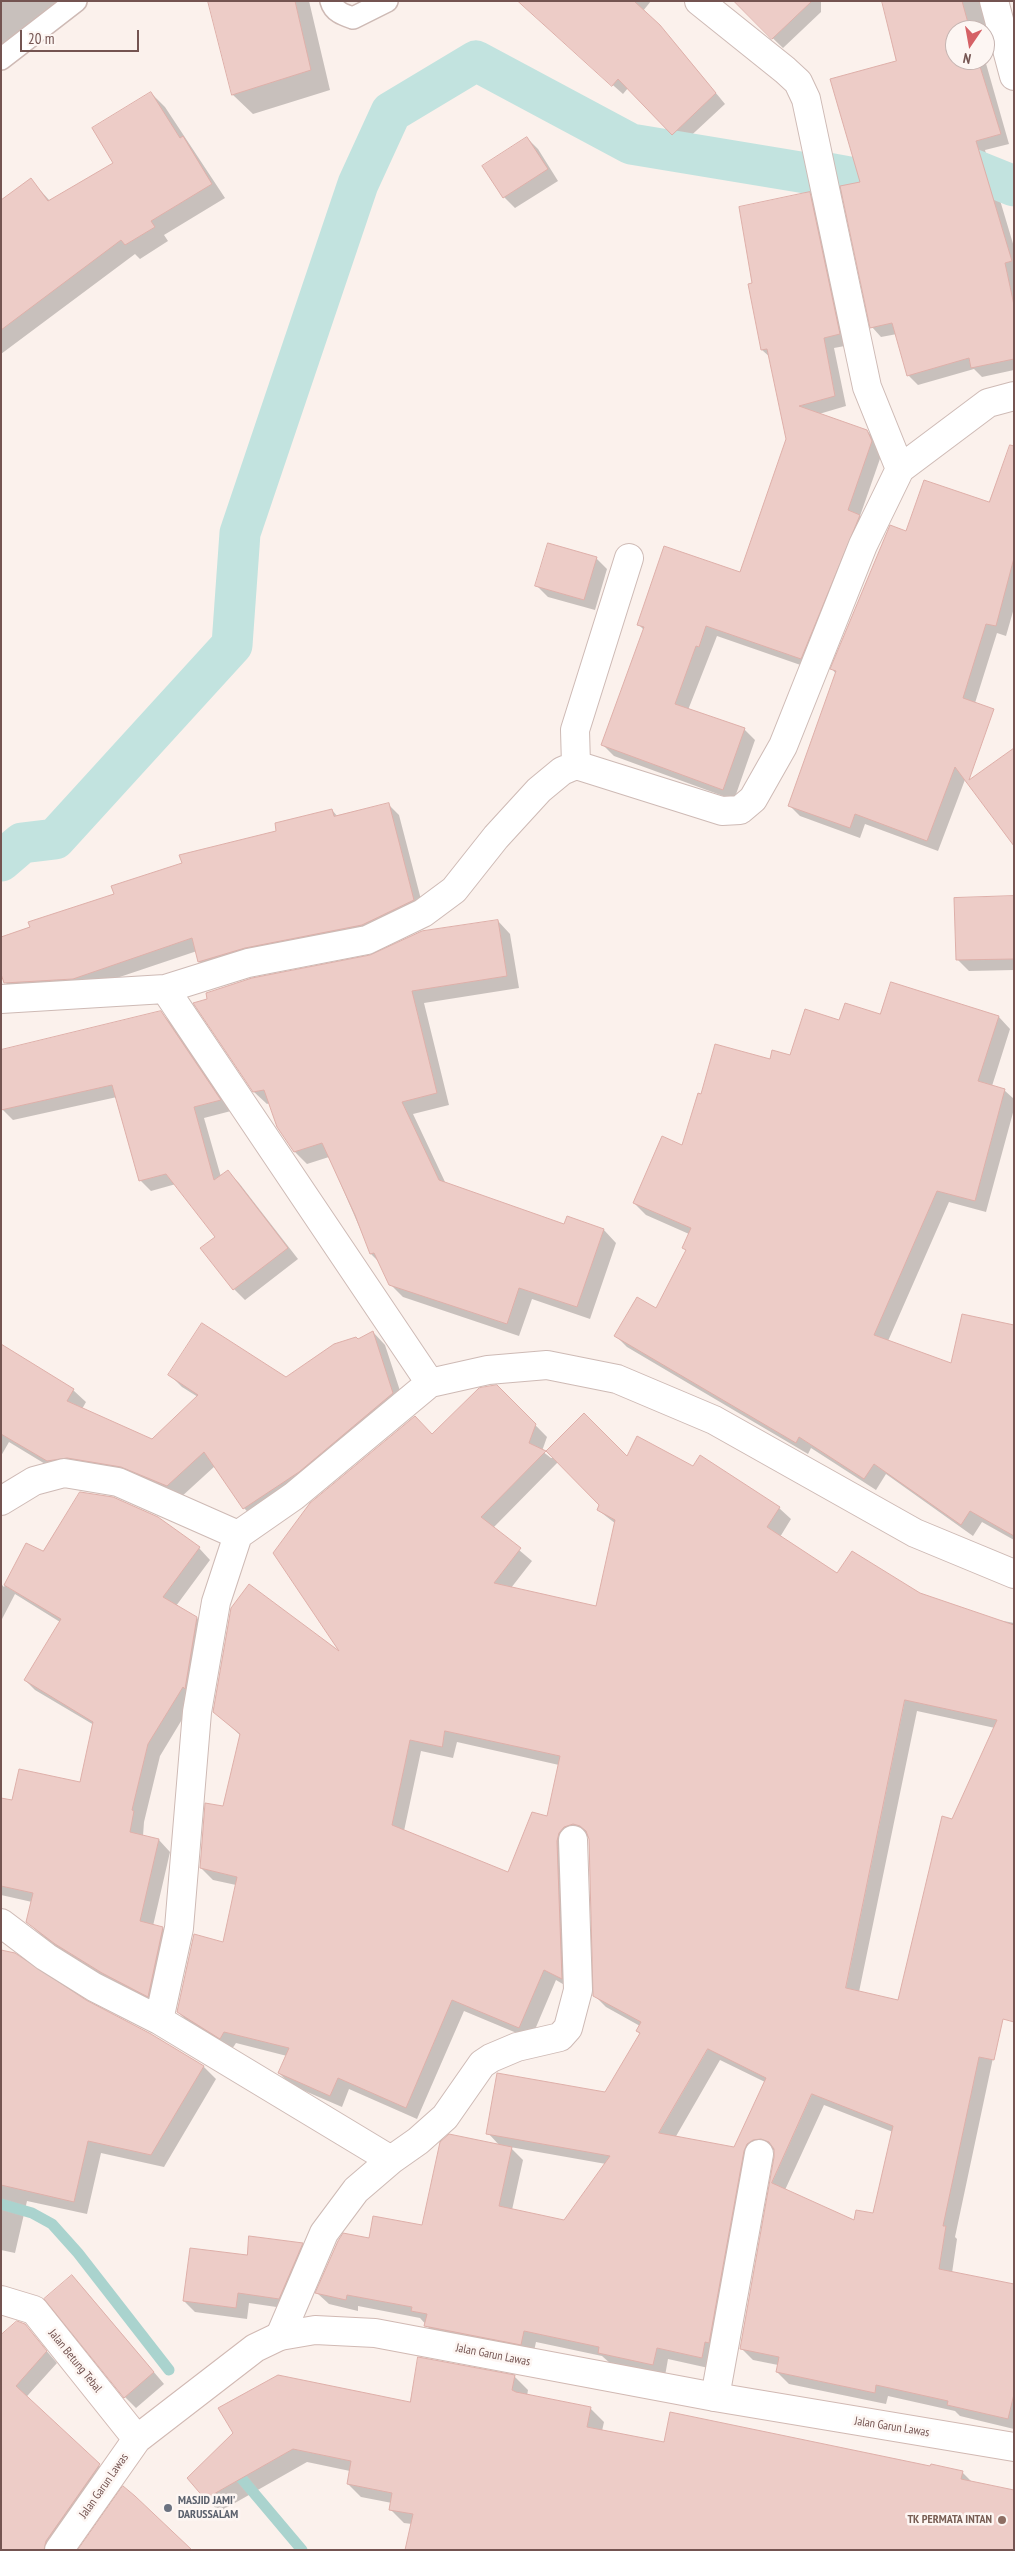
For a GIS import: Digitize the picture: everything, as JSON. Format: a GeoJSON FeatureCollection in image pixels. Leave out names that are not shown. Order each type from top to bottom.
{"type":"FeatureCollection","features":[{"type":"Feature","properties":{"kind":"street"},"geometry":{"type":"LineString","coordinates":[[699,1],[785,70],[798,82],[806,99],[867,387],[900,469]]}},
{"type":"Feature","properties":{"kind":"street"},"geometry":{"type":"LineString","coordinates":[[994,1],[1010,37],[1014,76]]}},
{"type":"Feature","properties":{"kind":"street"},"geometry":{"type":"LineString","coordinates":[[1,999],[165,989],[248,963],[367,940],[423,913],[454,890],[496,837],[539,790],[562,771],[576,765],[722,811],[740,810],[753,799],[783,746],[863,545],[900,469],[988,403],[1014,396]]}},
{"type":"Feature","properties":{"kind":"street"},"geometry":{"type":"LineString","coordinates":[[576,765],[575,730],[629,558]]}},
{"type":"Feature","properties":{"kind":"street"},"geometry":{"type":"LineString","coordinates":[[165,989],[430,1383]]}},
{"type":"Feature","properties":{"kind":"street"},"geometry":{"type":"LineString","coordinates":[[158,2020],[179,1928],[197,1712],[216,1602],[238,1535],[294,1496],[430,1383],[488,1370],[547,1365],[617,1379],[714,1420],[915,1532],[1014,1574]]}},
{"type":"Feature","properties":{"kind":"street"},"geometry":{"type":"LineString","coordinates":[[1,1501],[34,1481],[64,1473],[118,1482],[238,1535]]}},
{"type":"Feature","properties":{"kind":"street"},"geometry":{"type":"LineString","coordinates":[[280,2336],[324,2233],[356,2190],[390,2160],[418,2141],[446,2117],[482,2064],[517,2047],[560,2037],[568,2028],[578,1990],[573,1840]]}},
{"type":"Feature","properties":{"kind":"street"},"geometry":{"type":"LineString","coordinates":[[1,1923],[46,1957],[94,1987],[158,2020],[390,2160]]}},
{"type":"Feature","properties":{"kind":"street"},"geometry":{"type":"LineString","coordinates":[[715,2398],[759,2154]]}},
{"type":"Feature","properties":{"kind":"street","name":"Jalan Betung Tebal"},"geometry":{"type":"LineString","coordinates":[[1,2300],[34,2310],[137,2439]]}},
{"type":"Feature","properties":{"kind":"street","name":"Jalan Garun Lawas"},"geometry":{"type":"LineString","coordinates":[[59,2550],[137,2439],[255,2348],[280,2336],[315,2330],[375,2333],[715,2398],[1014,2447]]}},
{"type":"Feature","properties":{"kind":"lane"},"geometry":{"type":"LineString","coordinates":[[1,59],[76,1]]}},
{"type":"Feature","properties":{"kind":"lane"},"geometry":{"type":"LineString","coordinates":[[331,1],[332,6],[341,15],[353,18],[387,1]]}},
{"type":"Feature","properties":{"kind":"building"},"geometry":{"type":"Polygon","coordinates":[[[208,1],[295,1],[311,70],[232,95],[208,1]]]}},
{"type":"Feature","properties":{"kind":"building"},"geometry":{"type":"Polygon","coordinates":[[[518,1],[634,1],[660,25],[716,93],[672,135],[618,79],[612,86],[518,1]]]}},
{"type":"Feature","properties":{"kind":"building"},"geometry":{"type":"Polygon","coordinates":[[[734,1],[812,1],[772,39],[734,1]]]}},
{"type":"Feature","properties":{"kind":"building"},"geometry":{"type":"Polygon","coordinates":[[[882,1],[962,1],[967,20],[945,20],[945,70],[981,70],[1001,134],[976,141],[1012,261],[1005,263],[1014,305],[1014,359],[971,368],[969,358],[907,376],[892,323],[870,328],[840,186],[860,182],[830,79],[896,61],[882,1]]]}},
{"type":"Feature","properties":{"kind":"building"},"geometry":{"type":"Polygon","coordinates":[[[151,92],[180,138],[183,136],[212,184],[151,221],[155,227],[125,245],[121,240],[1,330],[1,200],[31,178],[48,201],[113,163],[92,128],[151,92]]]}},
{"type":"Feature","properties":{"kind":"building"},"geometry":{"type":"Polygon","coordinates":[[[527,137],[548,169],[503,198],[482,166],[527,137]]]}},
{"type":"Feature","properties":{"kind":"building"},"geometry":{"type":"Polygon","coordinates":[[[810,192],[840,334],[824,338],[835,396],[799,406],[867,430],[872,441],[848,510],[860,515],[801,659],[706,626],[699,647],[696,646],[675,704],[745,728],[723,790],[601,745],[644,627],[637,625],[664,546],[740,572],[786,439],[767,349],[761,350],[748,284],[752,283],[739,207],[810,192]]]}},
{"type":"Feature","properties":{"kind":"building"},"geometry":{"type":"Polygon","coordinates":[[[1010,445],[1014,446],[1014,558],[996,626],[986,624],[963,698],[994,709],[969,780],[1014,748],[1014,846],[955,767],[927,841],[855,814],[850,828],[788,806],[836,671],[830,669],[890,525],[906,531],[924,480],[989,502],[1010,445]]]}},
{"type":"Feature","properties":{"kind":"building"},"geometry":{"type":"Polygon","coordinates":[[[548,543],[597,557],[584,600],[535,586],[548,543]]]}},
{"type":"Feature","properties":{"kind":"building"},"geometry":{"type":"Polygon","coordinates":[[[389,803],[414,900],[362,925],[245,948],[198,962],[192,938],[73,979],[4,983],[1,974],[1,937],[30,927],[28,922],[114,894],[111,886],[182,863],[179,855],[276,831],[275,823],[332,809],[334,816],[389,803]]]}},
{"type":"Feature","properties":{"kind":"building"},"geometry":{"type":"Polygon","coordinates":[[[1014,896],[1014,959],[956,960],[954,898],[1014,896]]]}},
{"type":"Feature","properties":{"kind":"building"},"geometry":{"type":"Polygon","coordinates":[[[498,920],[507,976],[412,991],[437,1093],[402,1102],[439,1180],[564,1224],[567,1216],[604,1229],[577,1307],[519,1288],[507,1324],[389,1285],[374,1253],[370,1254],[355,1215],[322,1143],[294,1152],[277,1127],[264,1090],[253,1092],[193,1003],[207,999],[206,993],[252,978],[370,955],[422,931],[498,920]]]}},
{"type":"Feature","properties":{"kind":"building"},"geometry":{"type":"Polygon","coordinates":[[[891,982],[999,1016],[978,1081],[1005,1089],[975,1201],[937,1191],[874,1335],[951,1363],[962,1314],[1014,1325],[1014,1536],[970,1511],[961,1525],[874,1464],[864,1479],[799,1437],[796,1443],[614,1336],[637,1297],[656,1308],[686,1250],[682,1248],[691,1228],[633,1203],[662,1136],[682,1145],[698,1093],[701,1094],[715,1044],[770,1059],[772,1050],[790,1055],[805,1009],[839,1020],[845,1003],[880,1014],[891,982]]]}},
{"type":"Feature","properties":{"kind":"building"},"geometry":{"type":"Polygon","coordinates":[[[161,1011],[221,1100],[194,1107],[214,1180],[228,1170],[288,1248],[233,1290],[200,1248],[215,1237],[166,1174],[139,1181],[112,1085],[1,1110],[1,1050],[161,1011]]]}},
{"type":"Feature","properties":{"kind":"building"},"geometry":{"type":"Polygon","coordinates":[[[202,1323],[286,1377],[334,1344],[356,1337],[358,1339],[373,1331],[393,1393],[299,1472],[243,1509],[204,1452],[167,1486],[121,1467],[67,1458],[47,1461],[1,1434],[1,1344],[74,1389],[67,1401],[152,1439],[198,1395],[168,1375],[202,1323]]]}},
{"type":"Feature","properties":{"kind":"building"},"geometry":{"type":"Polygon","coordinates":[[[497,1385],[536,1424],[529,1443],[546,1451],[584,1413],[627,1456],[637,1436],[693,1466],[700,1455],[780,1507],[767,1527],[837,1573],[852,1551],[920,1593],[1014,1625],[1014,2022],[1003,2019],[994,2060],[979,2057],[943,2226],[946,2226],[939,2269],[1014,2284],[1014,2394],[1008,2419],[947,2405],[948,2401],[876,2385],[875,2393],[776,2372],[779,2357],[740,2349],[774,2157],[774,2149],[769,2142],[761,2139],[753,2140],[747,2144],[744,2151],[709,2343],[705,2342],[702,2358],[657,2348],[653,2365],[598,2353],[599,2347],[524,2331],[521,2345],[424,2326],[427,2314],[411,2311],[412,2307],[347,2295],[346,2300],[315,2293],[343,2233],[369,2238],[373,2216],[422,2225],[440,2142],[449,2134],[512,2147],[499,2206],[564,2220],[610,2156],[486,2134],[497,2073],[605,2092],[640,2033],[636,2031],[641,2022],[593,1996],[589,1839],[586,1831],[580,1826],[573,1824],[564,1827],[559,1833],[557,1841],[562,1979],[544,1970],[519,2028],[452,2000],[406,2108],[338,2078],[330,2096],[278,2073],[289,2048],[224,2032],[220,2039],[177,2012],[194,1934],[223,1942],[237,1877],[200,1868],[205,1803],[223,1806],[240,1734],[213,1712],[231,1608],[249,1584],[339,1651],[273,1553],[310,1503],[415,1416],[432,1434],[479,1388],[497,1385]],[[546,1451],[481,1517],[521,1548],[494,1583],[596,1606],[615,1520],[597,1510],[599,1505],[546,1451]],[[905,1700],[846,1988],[898,2000],[942,1816],[952,1819],[997,1720],[905,1700]],[[445,1731],[442,1747],[410,1740],[392,1825],[508,1872],[532,1812],[547,1816],[560,1756],[445,1731]],[[708,2049],[659,2133],[734,2147],[766,2078],[708,2049]],[[812,2094],[772,2183],[854,2220],[856,2210],[873,2213],[893,2126],[812,2094]]]}},
{"type":"Feature","properties":{"kind":"building"},"geometry":{"type":"Polygon","coordinates":[[[80,1492],[113,1497],[158,1517],[200,1547],[163,1597],[197,1617],[185,1689],[183,1687],[148,1744],[132,1810],[134,1811],[130,1832],[159,1839],[140,1921],[163,1927],[148,1997],[102,1973],[55,1944],[26,1922],[33,1893],[1,1886],[1,1798],[12,1800],[19,1769],[80,1782],[93,1722],[24,1680],[61,1619],[4,1585],[26,1543],[43,1551],[80,1492]]]}},
{"type":"Feature","properties":{"kind":"building"},"geometry":{"type":"Polygon","coordinates":[[[1,1950],[15,1953],[86,2000],[151,2034],[204,2066],[151,2155],[88,2141],[74,2202],[1,2185],[1,1950]]]}},
{"type":"Feature","properties":{"kind":"building"},"geometry":{"type":"Polygon","coordinates":[[[249,2236],[303,2243],[279,2299],[238,2293],[236,2308],[183,2301],[190,2248],[247,2255],[249,2236]]]}},
{"type":"Feature","properties":{"kind":"building"},"geometry":{"type":"Polygon","coordinates":[[[72,2275],[154,2372],[124,2398],[44,2299],[72,2275]]]}},
{"type":"Feature","properties":{"kind":"building"},"geometry":{"type":"Polygon","coordinates":[[[17,2321],[25,2324],[47,2351],[16,2386],[100,2464],[46,2541],[44,2550],[1,2550],[1,2335],[17,2321]]]}},
{"type":"Feature","properties":{"kind":"building"},"geometry":{"type":"Polygon","coordinates":[[[418,2357],[515,2375],[512,2390],[516,2392],[591,2407],[587,2427],[664,2442],[670,2412],[930,2466],[931,2464],[963,2471],[961,2479],[1014,2490],[1014,2550],[405,2550],[413,2514],[389,2510],[392,2493],[347,2484],[351,2461],[293,2449],[205,2499],[187,2478],[233,2433],[218,2408],[278,2375],[410,2402],[418,2357]]]}},
{"type":"Feature","properties":{"kind":"building"},"geometry":{"type":"Polygon","coordinates":[[[123,2486],[135,2496],[192,2550],[78,2550],[123,2486]]]}},
{"type":"Feature","properties":{"kind":"waterway"},"geometry":{"type":"LineString","coordinates":[[1,861],[22,843],[55,839],[232,645],[240,533],[358,184],[391,112],[476,61],[631,144],[812,174]]}},
{"type":"Feature","properties":{"kind":"waterway"},"geometry":{"type":"LineString","coordinates":[[827,173],[860,179],[967,167],[1014,186]]}},
{"type":"Feature","properties":{"kind":"waterway"},"geometry":{"type":"LineString","coordinates":[[1,2204],[32,2213],[52,2224],[78,2253],[169,2370]]}},
{"type":"Feature","properties":{"kind":"waterway"},"geometry":{"type":"LineString","coordinates":[[232,2467],[302,2550]]}},
{"type":"Feature","properties":{"kind":"place","name":"MASJID JAMI' DARUSSALAM"},"geometry":{"type":"Point","coordinates":[168,2508]}},
{"type":"Feature","properties":{"kind":"place","name":"TK PERMATA INTAN"},"geometry":{"type":"Point","coordinates":[1002,2520]}}]}
